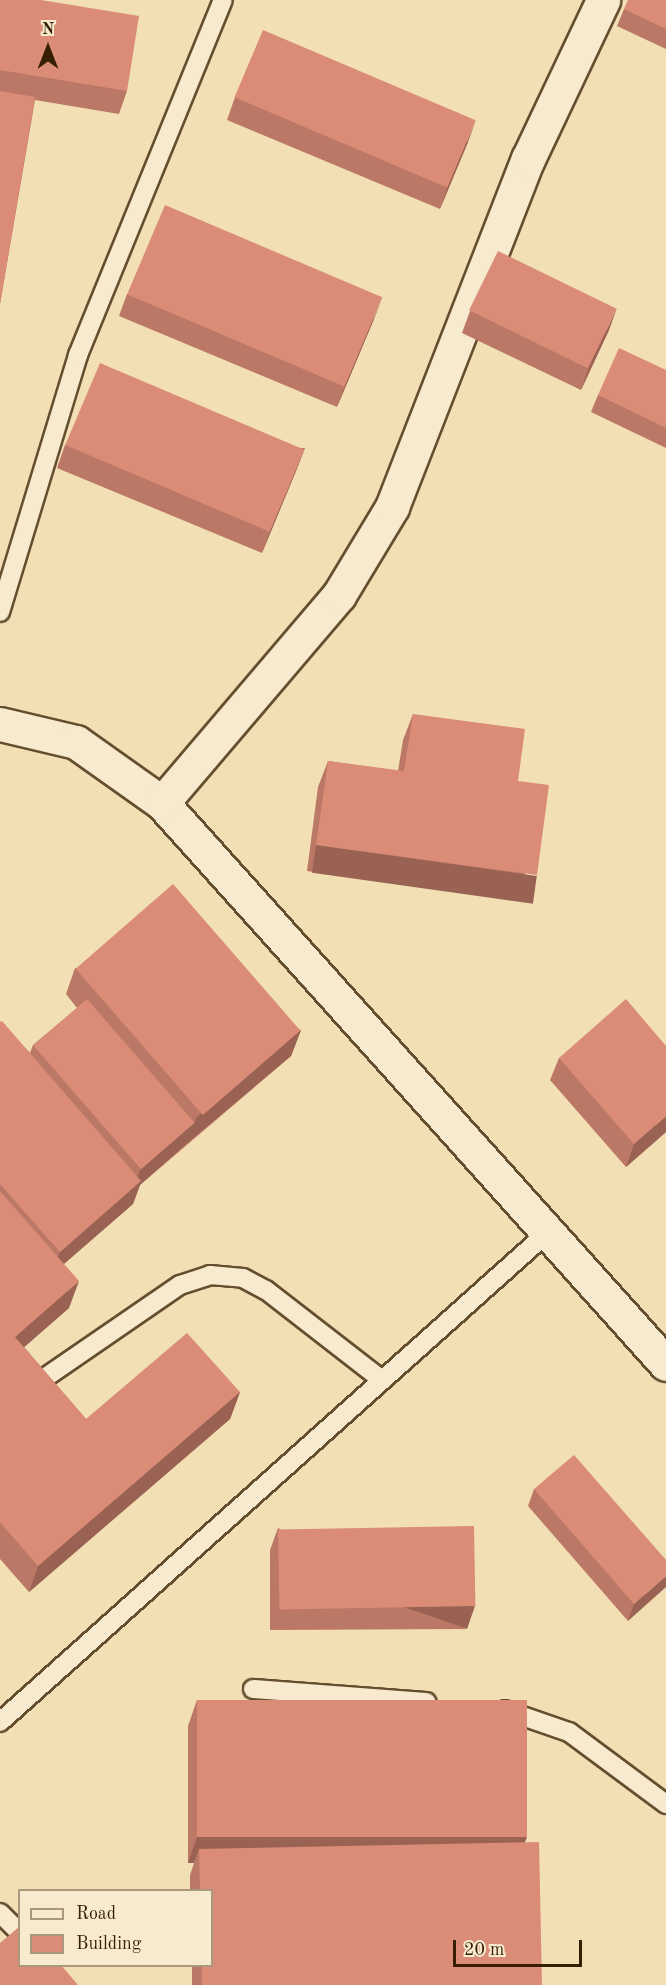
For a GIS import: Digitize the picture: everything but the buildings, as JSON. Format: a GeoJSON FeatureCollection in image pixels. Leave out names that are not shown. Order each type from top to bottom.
{"type":"FeatureCollection","features":[{"type":"Feature","properties":{"kind":"street"},"geometry":{"type":"LineString","coordinates":[[162,803],[339,595],[392,507],[528,159],[603,0]]}},
{"type":"Feature","properties":{"kind":"street"},"geometry":{"type":"LineString","coordinates":[[0,724],[76,742],[162,803],[666,1364]]}},
{"type":"Feature","properties":{"kind":"lane"},"geometry":{"type":"LineString","coordinates":[[0,612],[78,355],[223,0]]}},
{"type":"Feature","properties":{"kind":"lane"},"geometry":{"type":"LineString","coordinates":[[0,1722],[547,1233]]}},
{"type":"Feature","properties":{"kind":"lane"},"geometry":{"type":"LineString","coordinates":[[46,1377],[180,1285],[210,1275],[243,1278],[266,1290],[382,1380]]}},
{"type":"Feature","properties":{"kind":"lane"},"geometry":{"type":"LineString","coordinates":[[253,1689],[447,1703]]}},
{"type":"Feature","properties":{"kind":"lane"},"geometry":{"type":"LineString","coordinates":[[481,1706],[569,1732],[666,1804]]}}]}
